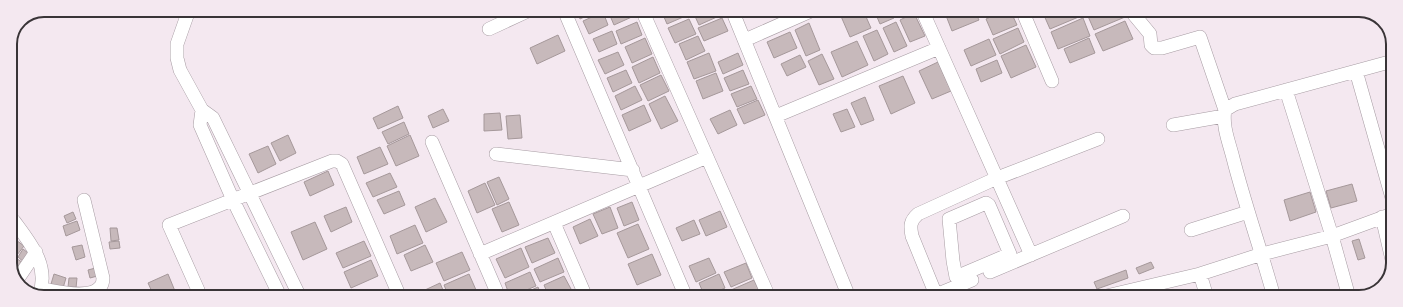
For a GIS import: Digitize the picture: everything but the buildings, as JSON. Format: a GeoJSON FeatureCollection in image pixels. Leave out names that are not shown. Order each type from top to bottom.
{"type":"FeatureCollection","features":[{"type":"Feature","properties":{"kind":"street"},"geometry":{"type":"LineString","coordinates":[[185,17],[177,44],[177,58],[180,70],[202,110],[213,118],[297,290]]}},
{"type":"Feature","properties":{"kind":"street"},"geometry":{"type":"LineString","coordinates":[[489,29],[515,17]]}},
{"type":"Feature","properties":{"kind":"street"},"geometry":{"type":"LineString","coordinates":[[567,17],[683,290]]}},
{"type":"Feature","properties":{"kind":"street"},"geometry":{"type":"LineString","coordinates":[[645,17],[766,290]]}},
{"type":"Feature","properties":{"kind":"street"},"geometry":{"type":"LineString","coordinates":[[735,17],[846,290]]}},
{"type":"Feature","properties":{"kind":"street"},"geometry":{"type":"LineString","coordinates":[[745,40],[797,17]]}},
{"type":"Feature","properties":{"kind":"street"},"geometry":{"type":"LineString","coordinates":[[925,17],[1031,255]]}},
{"type":"Feature","properties":{"kind":"street"},"geometry":{"type":"LineString","coordinates":[[1025,17],[1052,80]]}},
{"type":"Feature","properties":{"kind":"street"},"geometry":{"type":"LineString","coordinates":[[1142,17],[1150,34],[1151,44],[1154,48],[1162,48],[1200,38],[1225,113],[1224,126],[1272,290]]}},
{"type":"Feature","properties":{"kind":"street"},"geometry":{"type":"LineString","coordinates":[[776,116],[939,48]]}},
{"type":"Feature","properties":{"kind":"street"},"geometry":{"type":"LineString","coordinates":[[1173,125],[1225,113],[1235,104],[1386,63]]}},
{"type":"Feature","properties":{"kind":"street"},"geometry":{"type":"LineString","coordinates":[[1356,71],[1386,177]]}},
{"type":"Feature","properties":{"kind":"street"},"geometry":{"type":"LineString","coordinates":[[1286,90],[1332,236],[1347,290]]}},
{"type":"Feature","properties":{"kind":"street"},"geometry":{"type":"LineString","coordinates":[[202,110],[200,125],[233,200],[277,290]]}},
{"type":"Feature","properties":{"kind":"street"},"geometry":{"type":"LineString","coordinates":[[931,290],[912,236],[910,226],[913,218],[918,214],[997,178],[1098,139]]}},
{"type":"Feature","properties":{"kind":"street"},"geometry":{"type":"LineString","coordinates":[[432,142],[496,290]]}},
{"type":"Feature","properties":{"kind":"street"},"geometry":{"type":"LineString","coordinates":[[496,154],[632,170]]}},
{"type":"Feature","properties":{"kind":"street"},"geometry":{"type":"LineString","coordinates":[[480,254],[707,157]]}},
{"type":"Feature","properties":{"kind":"street"},"geometry":{"type":"LineString","coordinates":[[198,290],[169,226],[249,192],[332,160],[342,164],[397,290]]}},
{"type":"Feature","properties":{"kind":"street"},"geometry":{"type":"LineString","coordinates":[[84,200],[103,278],[101,286],[96,290]]}},
{"type":"Feature","properties":{"kind":"street"},"geometry":{"type":"LineString","coordinates":[[964,278],[956,277],[949,219],[986,203],[989,205],[1010,254],[996,265]]}},
{"type":"Feature","properties":{"kind":"street"},"geometry":{"type":"LineString","coordinates":[[1191,230],[1248,212]]}},
{"type":"Feature","properties":{"kind":"street"},"geometry":{"type":"LineString","coordinates":[[1143,290],[1262,254],[1332,236],[1386,215]]}},
{"type":"Feature","properties":{"kind":"street"},"geometry":{"type":"LineString","coordinates":[[943,290],[964,278],[996,265],[1031,255],[1123,216]]}},
{"type":"Feature","properties":{"kind":"street"},"geometry":{"type":"LineString","coordinates":[[554,223],[583,290]]}},
{"type":"Feature","properties":{"kind":"street"},"geometry":{"type":"LineString","coordinates":[[17,228],[36,252],[42,269],[40,289]]}},
{"type":"Feature","properties":{"kind":"street"},"geometry":{"type":"LineString","coordinates":[[20,275],[36,252]]}},
{"type":"Feature","properties":{"kind":"street"},"geometry":{"type":"LineString","coordinates":[[1200,274],[1205,290]]}}]}
